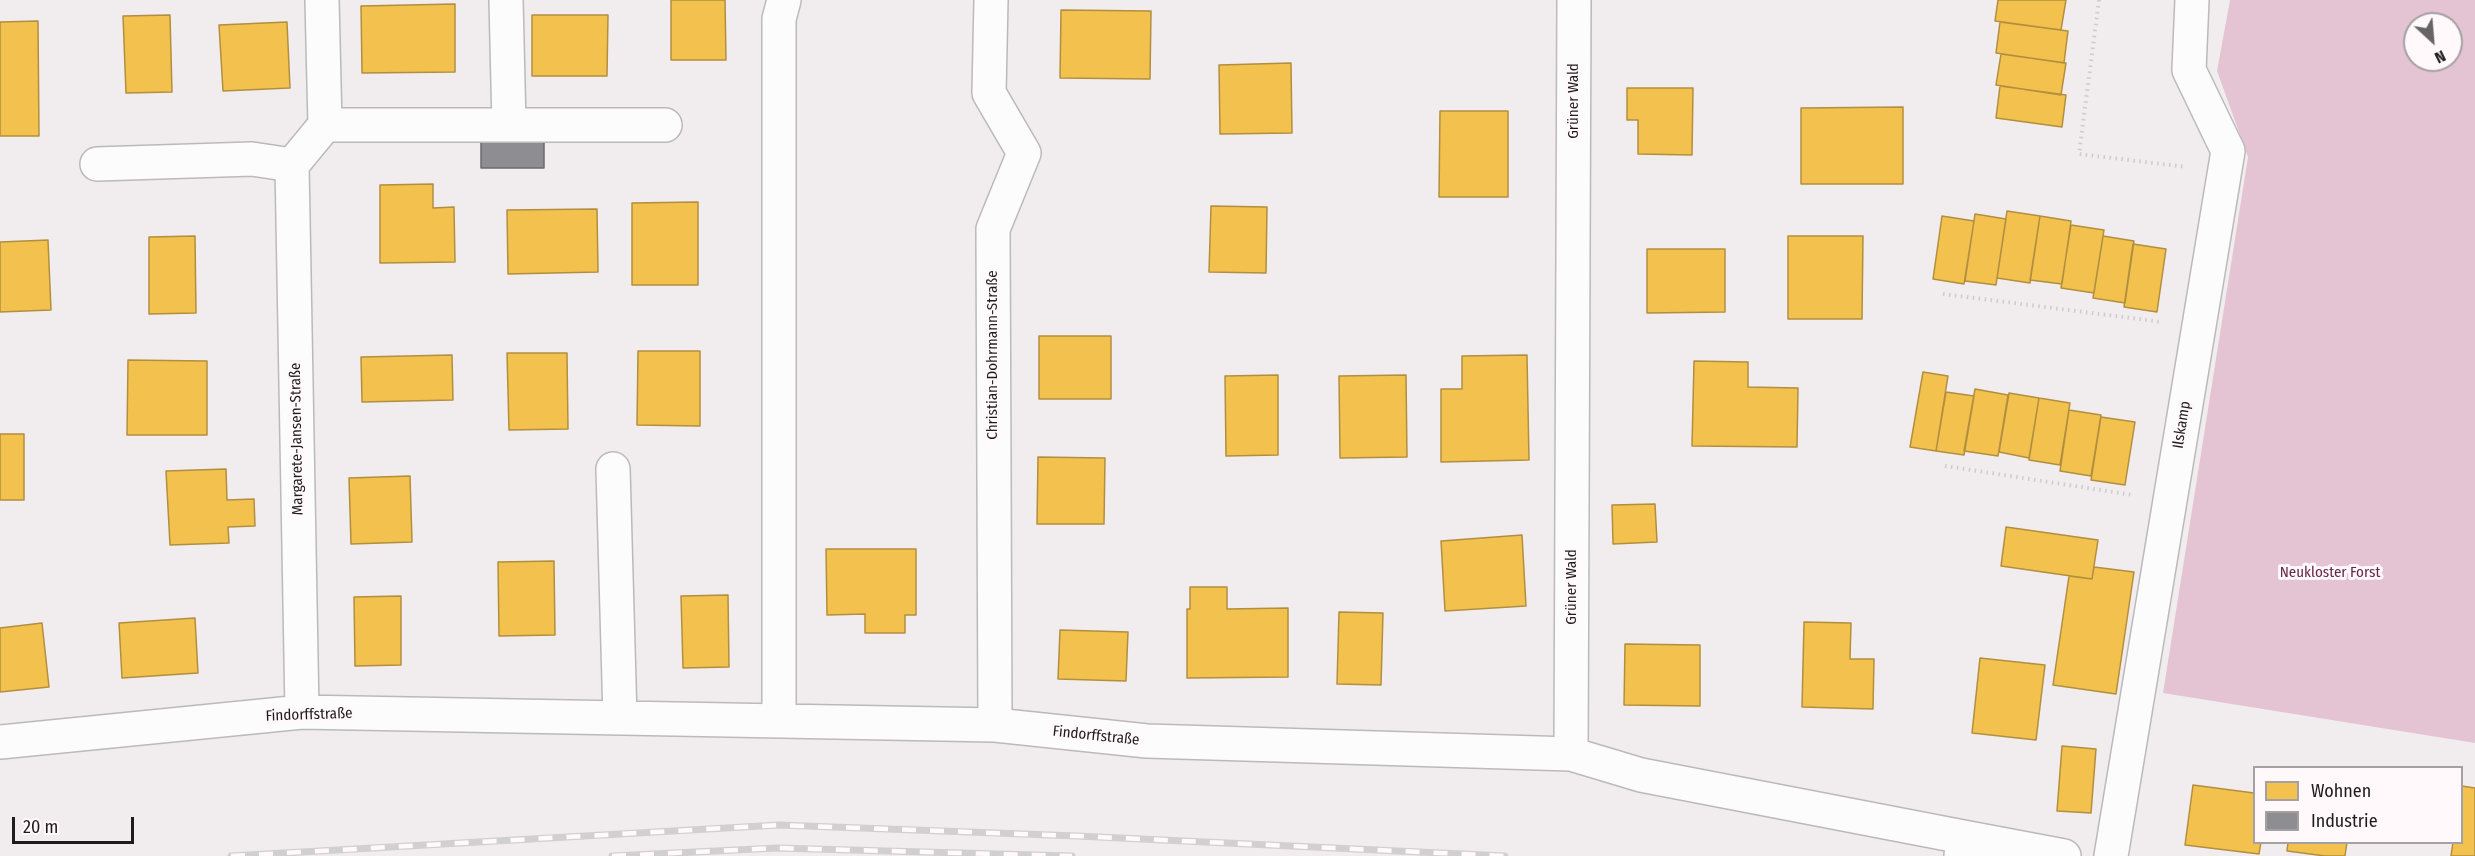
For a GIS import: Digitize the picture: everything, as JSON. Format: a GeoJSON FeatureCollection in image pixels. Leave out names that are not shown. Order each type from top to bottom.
{"type":"FeatureCollection","features":[{"type":"Feature","properties":{"kind":"street"},"geometry":{"type":"LineString","coordinates":[[97,164],[252,159],[292,165],[325,125],[322,0]]}},
{"type":"Feature","properties":{"kind":"street"},"geometry":{"type":"LineString","coordinates":[[506,0],[509,125]]}},
{"type":"Feature","properties":{"kind":"street"},"geometry":{"type":"LineString","coordinates":[[779,721],[779,20],[784,0]]}},
{"type":"Feature","properties":{"kind":"street","name":"Christian-Dohrmann-Straße"},"geometry":{"type":"LineString","coordinates":[[991,0],[989,93],[1024,153],[993,229],[995,725]]}},
{"type":"Feature","properties":{"kind":"street","name":"Grüner Wald"},"geometry":{"type":"LineString","coordinates":[[1571,754],[1574,0]]}},
{"type":"Feature","properties":{"kind":"street","name":"Ilskamp"},"geometry":{"type":"LineString","coordinates":[[2111,856],[2228,151],[2189,70],[2192,0]]}},
{"type":"Feature","properties":{"kind":"street"},"geometry":{"type":"LineString","coordinates":[[325,125],[665,125]]}},
{"type":"Feature","properties":{"kind":"street","name":"Margarete-Jansen-Straße"},"geometry":{"type":"LineString","coordinates":[[292,165],[302,712]]}},
{"type":"Feature","properties":{"kind":"street"},"geometry":{"type":"LineString","coordinates":[[613,469],[620,718]]}},
{"type":"Feature","properties":{"kind":"street","name":"Findorffstraße"},"geometry":{"type":"LineString","coordinates":[[0,742],[302,712],[995,725],[1147,741],[1571,754]]}},
{"type":"Feature","properties":{"kind":"street"},"geometry":{"type":"LineString","coordinates":[[1571,754],[1641,775],[1962,846],[2064,856]]}},
{"type":"Feature","properties":{"kind":"path"},"geometry":{"type":"LineString","coordinates":[[2099,0],[2079,153],[2224,171]]}},
{"type":"Feature","properties":{"kind":"path"},"geometry":{"type":"LineString","coordinates":[[1943,294],[2198,327]]}},
{"type":"Feature","properties":{"kind":"path"},"geometry":{"type":"LineString","coordinates":[[1945,466],[2170,501]]}},
{"type":"Feature","properties":{"kind":"green space","name":"Neukloster Forst"},"geometry":{"type":"Polygon","coordinates":[[[2230,0],[2475,0],[2475,743],[2163,693],[2248,157],[2217,71],[2230,0]]]}},
{"type":"Feature","properties":{"kind":"building: Wohnen"},"geometry":{"type":"Polygon","coordinates":[[[671,0],[725,0],[726,60],[671,60],[671,0]]]}},
{"type":"Feature","properties":{"kind":"building: Wohnen"},"geometry":{"type":"Polygon","coordinates":[[[1998,0],[2066,0],[2061,30],[1995,21],[1998,0]]]}},
{"type":"Feature","properties":{"kind":"building: Wohnen"},"geometry":{"type":"Polygon","coordinates":[[[455,4],[455,72],[362,73],[361,6],[455,4]]]}},
{"type":"Feature","properties":{"kind":"building: Wohnen"},"geometry":{"type":"Polygon","coordinates":[[[1061,10],[1151,11],[1150,79],[1060,78],[1061,10]]]}},
{"type":"Feature","properties":{"kind":"building: Wohnen"},"geometry":{"type":"Polygon","coordinates":[[[170,15],[172,92],[126,93],[123,16],[170,15]]]}},
{"type":"Feature","properties":{"kind":"building: Wohnen"},"geometry":{"type":"Polygon","coordinates":[[[532,15],[608,15],[607,76],[532,76],[532,15]]]}},
{"type":"Feature","properties":{"kind":"building: Wohnen"},"geometry":{"type":"Polygon","coordinates":[[[38,21],[39,136],[0,136],[0,22],[38,21]]]}},
{"type":"Feature","properties":{"kind":"building: Wohnen"},"geometry":{"type":"Polygon","coordinates":[[[287,22],[290,88],[223,91],[219,25],[287,22]]]}},
{"type":"Feature","properties":{"kind":"building: Wohnen"},"geometry":{"type":"Polygon","coordinates":[[[2000,22],[2068,31],[2064,63],[1996,53],[2000,22]]]}},
{"type":"Feature","properties":{"kind":"building: Wohnen"},"geometry":{"type":"Polygon","coordinates":[[[2001,54],[2066,63],[2061,95],[1996,85],[2001,54]]]}},
{"type":"Feature","properties":{"kind":"building: Wohnen"},"geometry":{"type":"Polygon","coordinates":[[[1291,63],[1292,133],[1220,134],[1219,65],[1291,63]]]}},
{"type":"Feature","properties":{"kind":"building: Wohnen"},"geometry":{"type":"Polygon","coordinates":[[[2000,86],[2066,95],[2062,127],[1996,118],[2000,86]]]}},
{"type":"Feature","properties":{"kind":"building: Wohnen"},"geometry":{"type":"Polygon","coordinates":[[[1627,88],[1693,88],[1692,155],[1638,154],[1638,120],[1627,120],[1627,88]]]}},
{"type":"Feature","properties":{"kind":"building: Wohnen"},"geometry":{"type":"Polygon","coordinates":[[[1903,107],[1903,184],[1801,184],[1801,108],[1903,107]]]}},
{"type":"Feature","properties":{"kind":"building: Wohnen"},"geometry":{"type":"Polygon","coordinates":[[[1440,111],[1508,111],[1508,197],[1439,197],[1440,111]]]}},
{"type":"Feature","properties":{"kind":"building: Wohnen"},"geometry":{"type":"Polygon","coordinates":[[[433,184],[433,208],[454,207],[455,262],[380,263],[380,185],[433,184]]]}},
{"type":"Feature","properties":{"kind":"building: Wohnen"},"geometry":{"type":"Polygon","coordinates":[[[698,202],[698,285],[632,285],[632,203],[698,202]]]}},
{"type":"Feature","properties":{"kind":"building: Wohnen"},"geometry":{"type":"Polygon","coordinates":[[[1211,206],[1267,207],[1266,273],[1209,272],[1211,206]]]}},
{"type":"Feature","properties":{"kind":"building: Wohnen"},"geometry":{"type":"Polygon","coordinates":[[[597,209],[598,272],[508,274],[507,210],[597,209]]]}},
{"type":"Feature","properties":{"kind":"building: Wohnen"},"geometry":{"type":"Polygon","coordinates":[[[2007,211],[2040,216],[2030,283],[1997,278],[2007,211]]]}},
{"type":"Feature","properties":{"kind":"building: Wohnen"},"geometry":{"type":"Polygon","coordinates":[[[1975,214],[2006,219],[1996,285],[1965,281],[1975,214]]]}},
{"type":"Feature","properties":{"kind":"building: Wohnen"},"geometry":{"type":"Polygon","coordinates":[[[1942,216],[1974,221],[1964,284],[1933,279],[1942,216]]]}},
{"type":"Feature","properties":{"kind":"building: Wohnen"},"geometry":{"type":"Polygon","coordinates":[[[2040,216],[2071,221],[2062,284],[2030,280],[2040,216]]]}},
{"type":"Feature","properties":{"kind":"building: Wohnen"},"geometry":{"type":"Polygon","coordinates":[[[2071,225],[2104,230],[2094,293],[2061,288],[2071,225]]]}},
{"type":"Feature","properties":{"kind":"building: Wohnen"},"geometry":{"type":"Polygon","coordinates":[[[195,236],[196,313],[149,314],[149,237],[195,236]]]}},
{"type":"Feature","properties":{"kind":"building: Wohnen"},"geometry":{"type":"Polygon","coordinates":[[[1788,236],[1863,236],[1862,319],[1788,319],[1788,236]]]}},
{"type":"Feature","properties":{"kind":"building: Wohnen"},"geometry":{"type":"Polygon","coordinates":[[[2103,236],[2134,241],[2125,303],[2093,298],[2103,236]]]}},
{"type":"Feature","properties":{"kind":"building: Wohnen"},"geometry":{"type":"Polygon","coordinates":[[[48,240],[51,310],[0,312],[0,242],[48,240]]]}},
{"type":"Feature","properties":{"kind":"building: Wohnen"},"geometry":{"type":"Polygon","coordinates":[[[2133,244],[2166,249],[2157,312],[2124,307],[2133,244]]]}},
{"type":"Feature","properties":{"kind":"building: Wohnen"},"geometry":{"type":"Polygon","coordinates":[[[1647,249],[1725,249],[1725,312],[1647,313],[1647,249]]]}},
{"type":"Feature","properties":{"kind":"building: Wohnen"},"geometry":{"type":"Polygon","coordinates":[[[1039,336],[1111,336],[1111,399],[1039,399],[1039,336]]]}},
{"type":"Feature","properties":{"kind":"building: Wohnen"},"geometry":{"type":"Polygon","coordinates":[[[638,351],[700,351],[700,426],[637,425],[638,351]]]}},
{"type":"Feature","properties":{"kind":"building: Wohnen"},"geometry":{"type":"Polygon","coordinates":[[[507,353],[567,353],[568,429],[509,430],[507,353]]]}},
{"type":"Feature","properties":{"kind":"building: Wohnen"},"geometry":{"type":"Polygon","coordinates":[[[452,355],[453,400],[362,402],[361,357],[452,355]]]}},
{"type":"Feature","properties":{"kind":"building: Wohnen"},"geometry":{"type":"Polygon","coordinates":[[[1527,355],[1529,460],[1441,462],[1441,389],[1462,389],[1462,356],[1527,355]]]}},
{"type":"Feature","properties":{"kind":"building: Wohnen"},"geometry":{"type":"Polygon","coordinates":[[[128,360],[207,361],[207,435],[127,435],[128,360]]]}},
{"type":"Feature","properties":{"kind":"building: Wohnen"},"geometry":{"type":"Polygon","coordinates":[[[1694,361],[1748,362],[1748,387],[1798,388],[1797,447],[1692,446],[1694,361]]]}},
{"type":"Feature","properties":{"kind":"building: Wohnen"},"geometry":{"type":"Polygon","coordinates":[[[1923,372],[1948,376],[1936,451],[1910,447],[1923,372]]]}},
{"type":"Feature","properties":{"kind":"building: Wohnen"},"geometry":{"type":"Polygon","coordinates":[[[1278,375],[1278,455],[1226,456],[1225,376],[1278,375]]]}},
{"type":"Feature","properties":{"kind":"building: Wohnen"},"geometry":{"type":"Polygon","coordinates":[[[1406,375],[1407,457],[1340,458],[1339,376],[1406,375]]]}},
{"type":"Feature","properties":{"kind":"building: Wohnen"},"geometry":{"type":"Polygon","coordinates":[[[1975,389],[2008,395],[1998,456],[1964,451],[1975,389]]]}},
{"type":"Feature","properties":{"kind":"building: Wohnen"},"geometry":{"type":"Polygon","coordinates":[[[1946,392],[1974,396],[1964,455],[1936,451],[1946,392]]]}},
{"type":"Feature","properties":{"kind":"building: Wohnen"},"geometry":{"type":"Polygon","coordinates":[[[2009,393],[2039,398],[2029,458],[1999,452],[2009,393]]]}},
{"type":"Feature","properties":{"kind":"building: Wohnen"},"geometry":{"type":"Polygon","coordinates":[[[2039,398],[2070,403],[2060,465],[2029,460],[2039,398]]]}},
{"type":"Feature","properties":{"kind":"building: Wohnen"},"geometry":{"type":"Polygon","coordinates":[[[2069,410],[2101,415],[2091,476],[2060,471],[2069,410]]]}},
{"type":"Feature","properties":{"kind":"building: Wohnen"},"geometry":{"type":"Polygon","coordinates":[[[2101,417],[2135,422],[2125,485],[2091,480],[2101,417]]]}},
{"type":"Feature","properties":{"kind":"building: Wohnen"},"geometry":{"type":"Polygon","coordinates":[[[0,434],[24,434],[24,500],[0,500],[0,434]]]}},
{"type":"Feature","properties":{"kind":"building: Wohnen"},"geometry":{"type":"Polygon","coordinates":[[[1038,457],[1105,458],[1104,524],[1037,524],[1038,457]]]}},
{"type":"Feature","properties":{"kind":"building: Wohnen"},"geometry":{"type":"Polygon","coordinates":[[[226,469],[227,500],[254,499],[255,526],[228,527],[229,543],[170,545],[166,471],[226,469]]]}},
{"type":"Feature","properties":{"kind":"building: Wohnen"},"geometry":{"type":"Polygon","coordinates":[[[410,476],[412,542],[351,544],[349,478],[410,476]]]}},
{"type":"Feature","properties":{"kind":"building: Wohnen"},"geometry":{"type":"Polygon","coordinates":[[[1655,504],[1657,542],[1613,544],[1612,505],[1655,504]]]}},
{"type":"Feature","properties":{"kind":"building: Wohnen"},"geometry":{"type":"Polygon","coordinates":[[[2006,527],[2098,540],[2092,579],[2001,566],[2006,527]]]}},
{"type":"Feature","properties":{"kind":"building: Wohnen"},"geometry":{"type":"Polygon","coordinates":[[[1522,535],[1526,606],[1445,611],[1441,541],[1522,535]]]}},
{"type":"Feature","properties":{"kind":"building: Wohnen"},"geometry":{"type":"Polygon","coordinates":[[[826,549],[916,549],[916,615],[905,615],[905,633],[865,633],[865,614],[827,615],[826,549]]]}},
{"type":"Feature","properties":{"kind":"building: Wohnen"},"geometry":{"type":"Polygon","coordinates":[[[554,561],[555,635],[499,636],[498,562],[554,561]]]}},
{"type":"Feature","properties":{"kind":"building: Wohnen"},"geometry":{"type":"Polygon","coordinates":[[[2094,567],[2134,572],[2116,694],[2053,685],[2069,576],[2092,579],[2094,567]]]}},
{"type":"Feature","properties":{"kind":"building: Wohnen"},"geometry":{"type":"Polygon","coordinates":[[[1190,587],[1227,587],[1227,609],[1288,608],[1288,677],[1187,678],[1187,609],[1190,609],[1190,587]]]}},
{"type":"Feature","properties":{"kind":"building: Wohnen"},"geometry":{"type":"Polygon","coordinates":[[[728,595],[729,667],[683,668],[681,596],[728,595]]]}},
{"type":"Feature","properties":{"kind":"building: Wohnen"},"geometry":{"type":"Polygon","coordinates":[[[401,596],[401,665],[355,666],[354,597],[401,596]]]}},
{"type":"Feature","properties":{"kind":"building: Wohnen"},"geometry":{"type":"Polygon","coordinates":[[[1339,612],[1383,613],[1381,685],[1337,684],[1339,612]]]}},
{"type":"Feature","properties":{"kind":"building: Wohnen"},"geometry":{"type":"Polygon","coordinates":[[[195,618],[198,673],[122,678],[119,623],[195,618]]]}},
{"type":"Feature","properties":{"kind":"building: Wohnen"},"geometry":{"type":"Polygon","coordinates":[[[1804,622],[1851,623],[1850,659],[1874,659],[1873,709],[1802,707],[1804,622]]]}},
{"type":"Feature","properties":{"kind":"building: Wohnen"},"geometry":{"type":"Polygon","coordinates":[[[42,623],[49,687],[0,692],[0,628],[42,623]]]}},
{"type":"Feature","properties":{"kind":"building: Wohnen"},"geometry":{"type":"Polygon","coordinates":[[[1060,630],[1128,632],[1126,681],[1058,679],[1060,630]]]}},
{"type":"Feature","properties":{"kind":"building: Wohnen"},"geometry":{"type":"Polygon","coordinates":[[[1625,644],[1700,645],[1700,706],[1624,705],[1625,644]]]}},
{"type":"Feature","properties":{"kind":"building: Wohnen"},"geometry":{"type":"Polygon","coordinates":[[[1980,658],[2045,665],[2036,740],[1972,733],[1980,658]]]}},
{"type":"Feature","properties":{"kind":"building: Wohnen"},"geometry":{"type":"Polygon","coordinates":[[[2062,746],[2096,749],[2091,813],[2057,811],[2062,746]]]}},
{"type":"Feature","properties":{"kind":"building: Wohnen"},"geometry":{"type":"Polygon","coordinates":[[[2193,785],[2253,793],[2253,844],[2261,844],[2259,854],[2185,845],[2193,785]]]}},
{"type":"Feature","properties":{"kind":"building: Wohnen"},"geometry":{"type":"Polygon","coordinates":[[[2463,786],[2475,788],[2475,856],[2451,856],[2453,844],[2463,844],[2463,786]]]}},
{"type":"Feature","properties":{"kind":"building: Wohnen"},"geometry":{"type":"Polygon","coordinates":[[[2288,844],[2347,844],[2345,856],[2287,851],[2288,844]]]}},
{"type":"Feature","properties":{"kind":"building: Industrie"},"geometry":{"type":"Polygon","coordinates":[[[481,136],[544,136],[544,168],[481,168],[481,136]]]}},
{"type":"Feature","properties":{"kind":"railway"},"geometry":{"type":"LineString","coordinates":[[231,856],[779,825],[1505,856]]}},
{"type":"Feature","properties":{"kind":"railway"},"geometry":{"type":"LineString","coordinates":[[612,856],[777,848],[1072,856]]}}]}
